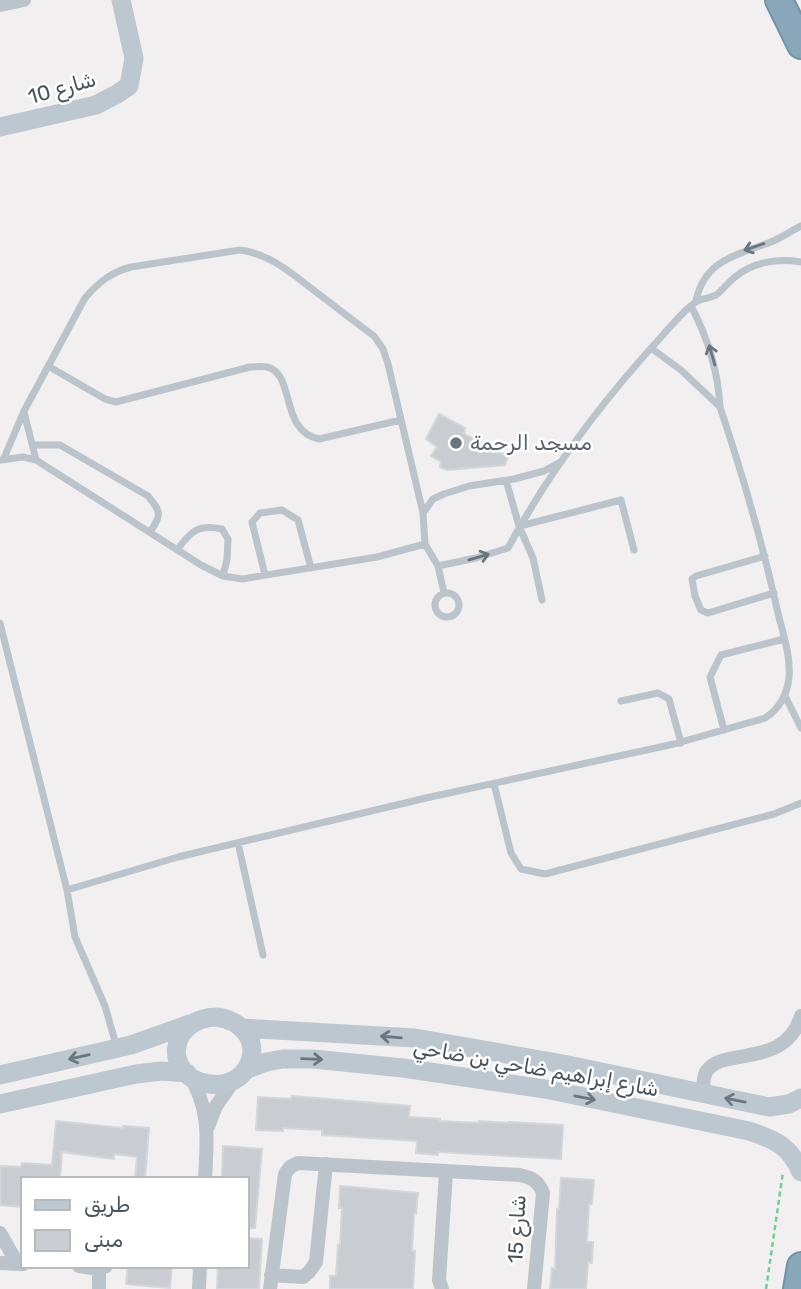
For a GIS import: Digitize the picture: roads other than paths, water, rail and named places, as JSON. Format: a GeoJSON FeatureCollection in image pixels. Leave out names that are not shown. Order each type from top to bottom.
{"type":"FeatureCollection","features":[{"type":"Feature","properties":{"kind":"highway"},"geometry":{"type":"LineString","coordinates":[[779,0],[801,45]]}},
{"type":"Feature","properties":{"kind":"highway"},"geometry":{"type":"LineString","coordinates":[[797,1289],[801,1266]]}},
{"type":"Feature","properties":{"kind":"street","name":"شارع 10"},"geometry":{"type":"LineString","coordinates":[[0,127],[96,105],[129,86],[134,58],[121,0]]}},
{"type":"Feature","properties":{"kind":"street"},"geometry":{"type":"LineString","coordinates":[[0,5],[20,1]]}},
{"type":"Feature","properties":{"kind":"street"},"geometry":{"type":"LineString","coordinates":[[696,1120],[703,1113],[705,1104],[705,1073],[713,1064],[766,1053],[785,1042],[801,1016]]}},
{"type":"Feature","properties":{"kind":"street"},"geometry":{"type":"LineString","coordinates":[[0,1075],[117,1049],[175,1031],[203,1018],[229,1020],[241,1028],[252,1045],[252,1058],[216,1106],[207,1128]]}},
{"type":"Feature","properties":{"kind":"street"},"geometry":{"type":"LineString","coordinates":[[191,1024],[176,1045],[177,1059],[202,1099],[207,1128],[205,1177]]}},
{"type":"Feature","properties":{"kind":"street","name":"شارع إبراهيم ضاحي بن ضاحي"},"geometry":{"type":"LineString","coordinates":[[241,1028],[415,1038],[564,1064],[769,1107],[789,1104],[801,1098]]}},
{"type":"Feature","properties":{"kind":"street","name":"شارع إبراهيم ضاحي بن ضاحي"},"geometry":{"type":"LineString","coordinates":[[240,1074],[266,1062],[313,1059],[403,1068],[545,1090],[749,1131],[770,1138],[787,1148],[801,1172]]}},
{"type":"Feature","properties":{"kind":"street"},"geometry":{"type":"LineString","coordinates":[[0,1104],[136,1074],[161,1071],[188,1074],[201,1082],[215,1084],[229,1082],[240,1074]]}},
{"type":"Feature","properties":{"kind":"street","name":"شارع 15"},"geometry":{"type":"LineString","coordinates":[[326,1164],[316,1262],[303,1277],[271,1282],[285,1174],[290,1167],[298,1163],[326,1164],[446,1172],[520,1175],[534,1178],[543,1193],[534,1289]]}},
{"type":"Feature","properties":{"kind":"street"},"geometry":{"type":"LineString","coordinates":[[442,1289],[439,1280],[446,1172]]}},
{"type":"Feature","properties":{"kind":"street"},"geometry":{"type":"LineString","coordinates":[[0,1233],[20,1264]]}},
{"type":"Feature","properties":{"kind":"street"},"geometry":{"type":"LineString","coordinates":[[0,1263],[20,1264]]}},
{"type":"Feature","properties":{"kind":"street"},"geometry":{"type":"LineString","coordinates":[[99,1289],[102,1268]]}},
{"type":"Feature","properties":{"kind":"street"},"geometry":{"type":"LineString","coordinates":[[199,1289],[200,1268]]}},
{"type":"Feature","properties":{"kind":"lane"},"geometry":{"type":"LineString","coordinates":[[438,566],[508,548],[562,461],[605,403],[651,348],[694,304],[709,272],[720,263],[746,250],[773,241],[801,226]]}},
{"type":"Feature","properties":{"kind":"lane"},"geometry":{"type":"LineString","coordinates":[[2,459],[48,366],[85,298],[96,286],[119,270],[240,250],[254,252],[285,268],[374,336],[383,349],[423,513],[425,544],[438,566],[443,593]]}},
{"type":"Feature","properties":{"kind":"lane"},"geometry":{"type":"LineString","coordinates":[[694,304],[711,298],[749,268],[765,262],[801,261]]}},
{"type":"Feature","properties":{"kind":"lane"},"geometry":{"type":"LineString","coordinates":[[67,890],[178,858],[426,798],[681,743],[765,718],[775,711],[785,695],[789,679],[788,655],[765,556],[720,407],[712,355],[694,304]]}},
{"type":"Feature","properties":{"kind":"lane"},"geometry":{"type":"LineString","coordinates":[[651,348],[681,370],[720,407]]}},
{"type":"Feature","properties":{"kind":"lane"},"geometry":{"type":"LineString","coordinates":[[48,366],[105,399],[116,402],[250,367],[268,367],[281,379],[296,425],[311,437],[319,439],[401,420]]}},
{"type":"Feature","properties":{"kind":"lane"},"geometry":{"type":"LineString","coordinates":[[24,411],[36,460]]}},
{"type":"Feature","properties":{"kind":"lane"},"geometry":{"type":"LineString","coordinates":[[33,445],[60,445],[148,496],[158,509],[159,519],[150,532]]}},
{"type":"Feature","properties":{"kind":"lane"},"geometry":{"type":"LineString","coordinates":[[2,459],[23,457],[36,460],[201,565],[223,576],[242,579],[377,557],[425,544]]}},
{"type":"Feature","properties":{"kind":"lane"},"geometry":{"type":"LineString","coordinates":[[423,513],[433,499],[444,494],[469,486],[544,471],[562,461]]}},
{"type":"Feature","properties":{"kind":"lane"},"geometry":{"type":"LineString","coordinates":[[506,480],[533,558],[542,600]]}},
{"type":"Feature","properties":{"kind":"lane"},"geometry":{"type":"LineString","coordinates":[[520,526],[621,500],[634,550]]}},
{"type":"Feature","properties":{"kind":"lane"},"geometry":{"type":"LineString","coordinates":[[265,575],[252,522],[260,513],[282,510],[298,520],[311,568]]}},
{"type":"Feature","properties":{"kind":"lane"},"geometry":{"type":"LineString","coordinates":[[177,550],[190,534],[206,526],[222,529],[228,539],[223,576]]}},
{"type":"Feature","properties":{"kind":"lane"},"geometry":{"type":"LineString","coordinates":[[765,556],[695,576],[692,579],[695,597],[701,610],[708,613],[774,593]]}},
{"type":"Feature","properties":{"kind":"lane"},"geometry":{"type":"LineString","coordinates":[[0,625],[67,890],[75,937],[105,1006],[117,1049]]}},
{"type":"Feature","properties":{"kind":"lane"},"geometry":{"type":"LineString","coordinates":[[723,730],[710,677],[721,655],[784,639]]}},
{"type":"Feature","properties":{"kind":"lane"},"geometry":{"type":"LineString","coordinates":[[621,701],[658,693],[669,699],[681,743]]}},
{"type":"Feature","properties":{"kind":"lane"},"geometry":{"type":"LineString","coordinates":[[785,695],[801,728]]}},
{"type":"Feature","properties":{"kind":"lane"},"geometry":{"type":"LineString","coordinates":[[494,783],[510,853],[521,869],[545,874],[774,814],[801,803]]}},
{"type":"Feature","properties":{"kind":"lane"},"geometry":{"type":"LineString","coordinates":[[238,844],[263,955]]}},
{"type":"Feature","properties":{"kind":"place","name":"مسجد الرحمة"},"geometry":{"type":"Point","coordinates":[456,443]}}]}
